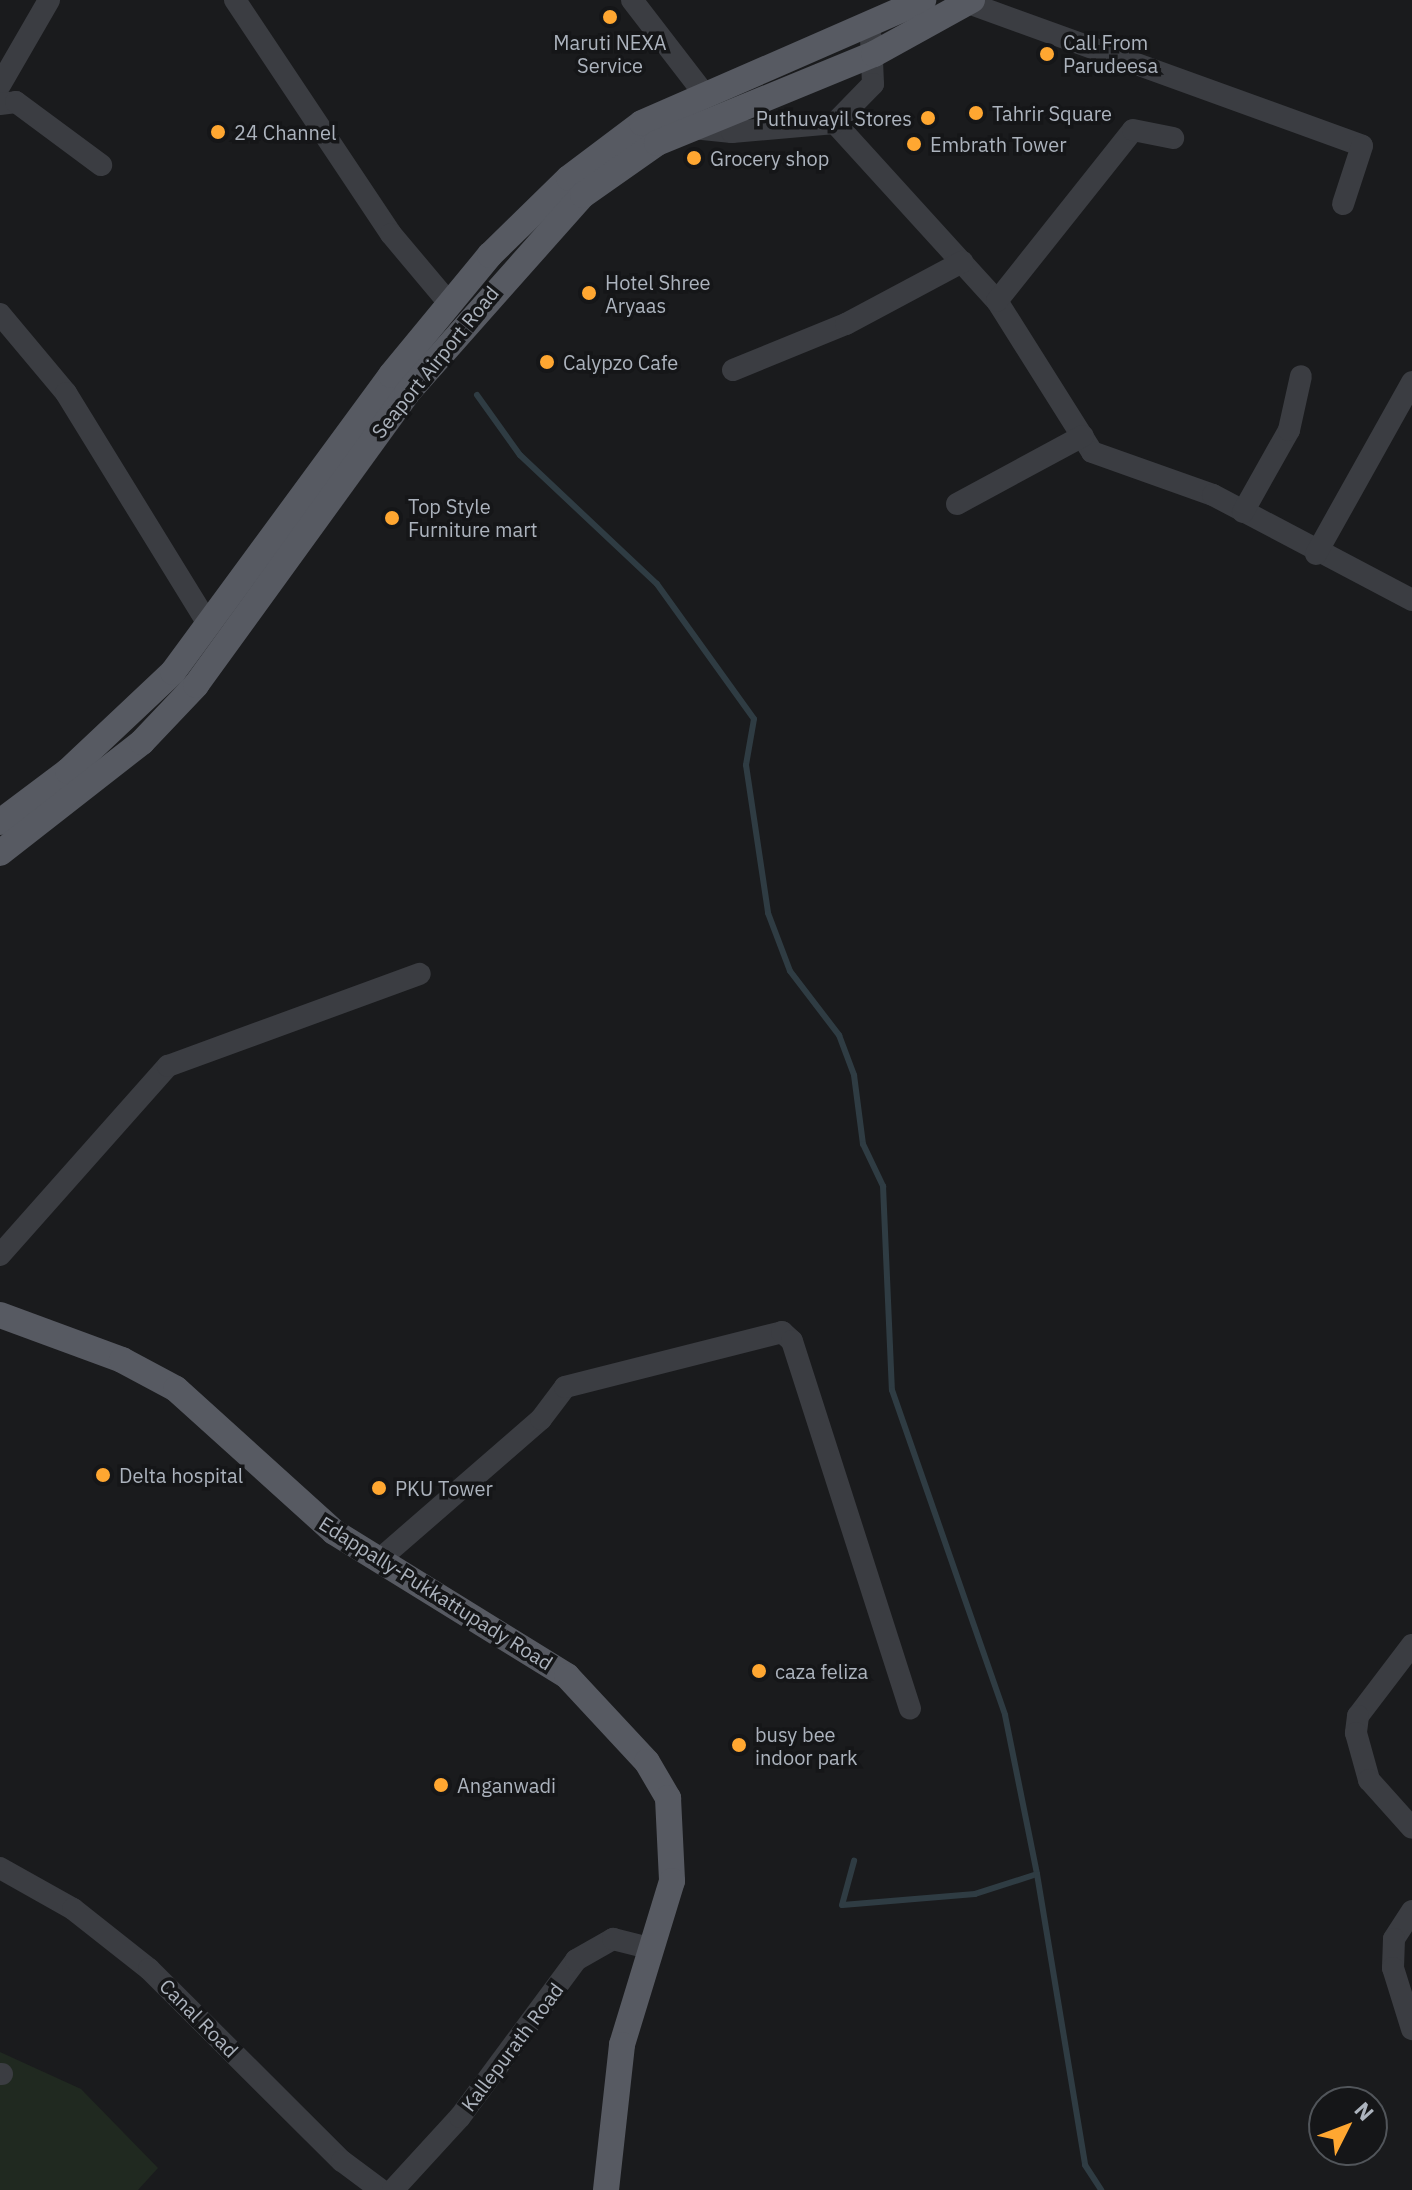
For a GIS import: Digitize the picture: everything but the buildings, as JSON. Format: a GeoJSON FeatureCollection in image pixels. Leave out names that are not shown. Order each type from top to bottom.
{"type":"FeatureCollection","features":[{"type":"Feature","properties":{"kind":"main road","name":"Seaport Airport Road"},"geometry":{"type":"LineString","coordinates":[[0,853],[142,742],[196,685],[338,482],[506,275],[619,167],[871,41],[923,0]]}},
{"type":"Feature","properties":{"kind":"main road","name":"Seaport Airport Road"},"geometry":{"type":"LineString","coordinates":[[0,822],[135,712],[209,625],[449,303],[569,178],[642,123],[706,96],[871,41],[970,1]]}},
{"type":"Feature","properties":{"kind":"main road","name":"Edappally-Pukkattupady Road"},"geometry":{"type":"LineString","coordinates":[[0,1315],[156,1376],[334,1532],[567,1676],[647,1762],[668,1798],[674,1839],[672,1881],[648,1948],[622,2045],[606,2190]]}},
{"type":"Feature","properties":{"kind":"street"},"geometry":{"type":"LineString","coordinates":[[0,85],[49,0]]}},
{"type":"Feature","properties":{"kind":"street"},"geometry":{"type":"LineString","coordinates":[[235,0],[391,234],[449,303]]}},
{"type":"Feature","properties":{"kind":"street"},"geometry":{"type":"LineString","coordinates":[[632,0],[706,96]]}},
{"type":"Feature","properties":{"kind":"street"},"geometry":{"type":"LineString","coordinates":[[970,1],[1362,146],[1343,204]]}},
{"type":"Feature","properties":{"kind":"street"},"geometry":{"type":"LineString","coordinates":[[692,128],[732,132],[835,123],[873,84],[871,41]]}},
{"type":"Feature","properties":{"kind":"street"},"geometry":{"type":"LineString","coordinates":[[0,104],[16,102],[101,165]]}},
{"type":"Feature","properties":{"kind":"street"},"geometry":{"type":"LineString","coordinates":[[835,123],[997,301],[1092,452],[1116,465],[1176,481],[1243,512],[1316,554],[1412,600]]}},
{"type":"Feature","properties":{"kind":"street"},"geometry":{"type":"LineString","coordinates":[[997,301],[1133,130],[1173,138]]}},
{"type":"Feature","properties":{"kind":"street"},"geometry":{"type":"LineString","coordinates":[[733,370],[846,324],[962,262]]}},
{"type":"Feature","properties":{"kind":"street"},"geometry":{"type":"LineString","coordinates":[[0,314],[66,393],[209,625]]}},
{"type":"Feature","properties":{"kind":"street"},"geometry":{"type":"LineString","coordinates":[[1243,512],[1289,430],[1301,376]]}},
{"type":"Feature","properties":{"kind":"street"},"geometry":{"type":"LineString","coordinates":[[1316,554],[1412,382]]}},
{"type":"Feature","properties":{"kind":"street"},"geometry":{"type":"LineString","coordinates":[[957,504],[1083,436]]}},
{"type":"Feature","properties":{"kind":"street"},"geometry":{"type":"LineString","coordinates":[[0,1255],[168,1066],[420,974]]}},
{"type":"Feature","properties":{"kind":"street"},"geometry":{"type":"LineString","coordinates":[[380,1559],[541,1419],[565,1387],[782,1332],[792,1341],[910,1708]]}},
{"type":"Feature","properties":{"kind":"street"},"geometry":{"type":"LineString","coordinates":[[1412,1645],[1358,1716],[1356,1733],[1369,1780],[1412,1828]]}},
{"type":"Feature","properties":{"kind":"street","name":"Canal Road"},"geometry":{"type":"LineString","coordinates":[[0,1868],[73,1909],[149,1969],[342,2161],[381,2190]]}},
{"type":"Feature","properties":{"kind":"street"},"geometry":{"type":"LineString","coordinates":[[1412,1911],[1394,1939],[1393,1968],[1412,2029]]}},
{"type":"Feature","properties":{"kind":"street","name":"Kallepurath Road"},"geometry":{"type":"LineString","coordinates":[[393,2190],[460,2117],[576,1960],[613,1939],[648,1948]]}},
{"type":"Feature","properties":{"kind":"shaded area"},"geometry":{"type":"Polygon","coordinates":[[[0,2052],[81,2089],[158,2168],[138,2190],[0,2190],[0,2052]]]}},
{"type":"Feature","properties":{"kind":"waterway"},"geometry":{"type":"LineString","coordinates":[[477,395],[520,455],[657,584],[754,719],[746,765],[768,913],[790,971],[839,1035],[854,1075],[863,1144],[883,1186],[892,1390],[1005,1715],[1037,1874],[975,1894],[842,1905],[854,1861]]}},
{"type":"Feature","properties":{"kind":"waterway"},"geometry":{"type":"LineString","coordinates":[[1037,1874],[1085,2165],[1101,2190]]}},
{"type":"Feature","properties":{"kind":"place","name":"Maruti NEXA Service"},"geometry":{"type":"Point","coordinates":[610,17]}},
{"type":"Feature","properties":{"kind":"place","name":"Call From Parudeesa"},"geometry":{"type":"Point","coordinates":[1047,54]}},
{"type":"Feature","properties":{"kind":"place","name":"Tahrir Square"},"geometry":{"type":"Point","coordinates":[976,113]}},
{"type":"Feature","properties":{"kind":"place","name":"Puthuvayil Stores"},"geometry":{"type":"Point","coordinates":[928,118]}},
{"type":"Feature","properties":{"kind":"place","name":"24 Channel"},"geometry":{"type":"Point","coordinates":[218,132]}},
{"type":"Feature","properties":{"kind":"place","name":"Embrath Tower"},"geometry":{"type":"Point","coordinates":[914,144]}},
{"type":"Feature","properties":{"kind":"place","name":"Grocery shop"},"geometry":{"type":"Point","coordinates":[694,158]}},
{"type":"Feature","properties":{"kind":"place","name":"Hotel Shree Aryaas"},"geometry":{"type":"Point","coordinates":[589,293]}},
{"type":"Feature","properties":{"kind":"place","name":"Calypzo Cafe"},"geometry":{"type":"Point","coordinates":[547,362]}},
{"type":"Feature","properties":{"kind":"place","name":"Top Style Furniture mart"},"geometry":{"type":"Point","coordinates":[392,518]}},
{"type":"Feature","properties":{"kind":"place","name":"Delta hospital"},"geometry":{"type":"Point","coordinates":[103,1475]}},
{"type":"Feature","properties":{"kind":"place","name":"PKU Tower"},"geometry":{"type":"Point","coordinates":[379,1488]}},
{"type":"Feature","properties":{"kind":"place","name":"caza feliza"},"geometry":{"type":"Point","coordinates":[759,1671]}},
{"type":"Feature","properties":{"kind":"place","name":"busy bee indoor park"},"geometry":{"type":"Point","coordinates":[739,1745]}},
{"type":"Feature","properties":{"kind":"place","name":"Anganwadi"},"geometry":{"type":"Point","coordinates":[441,1785]}}]}
